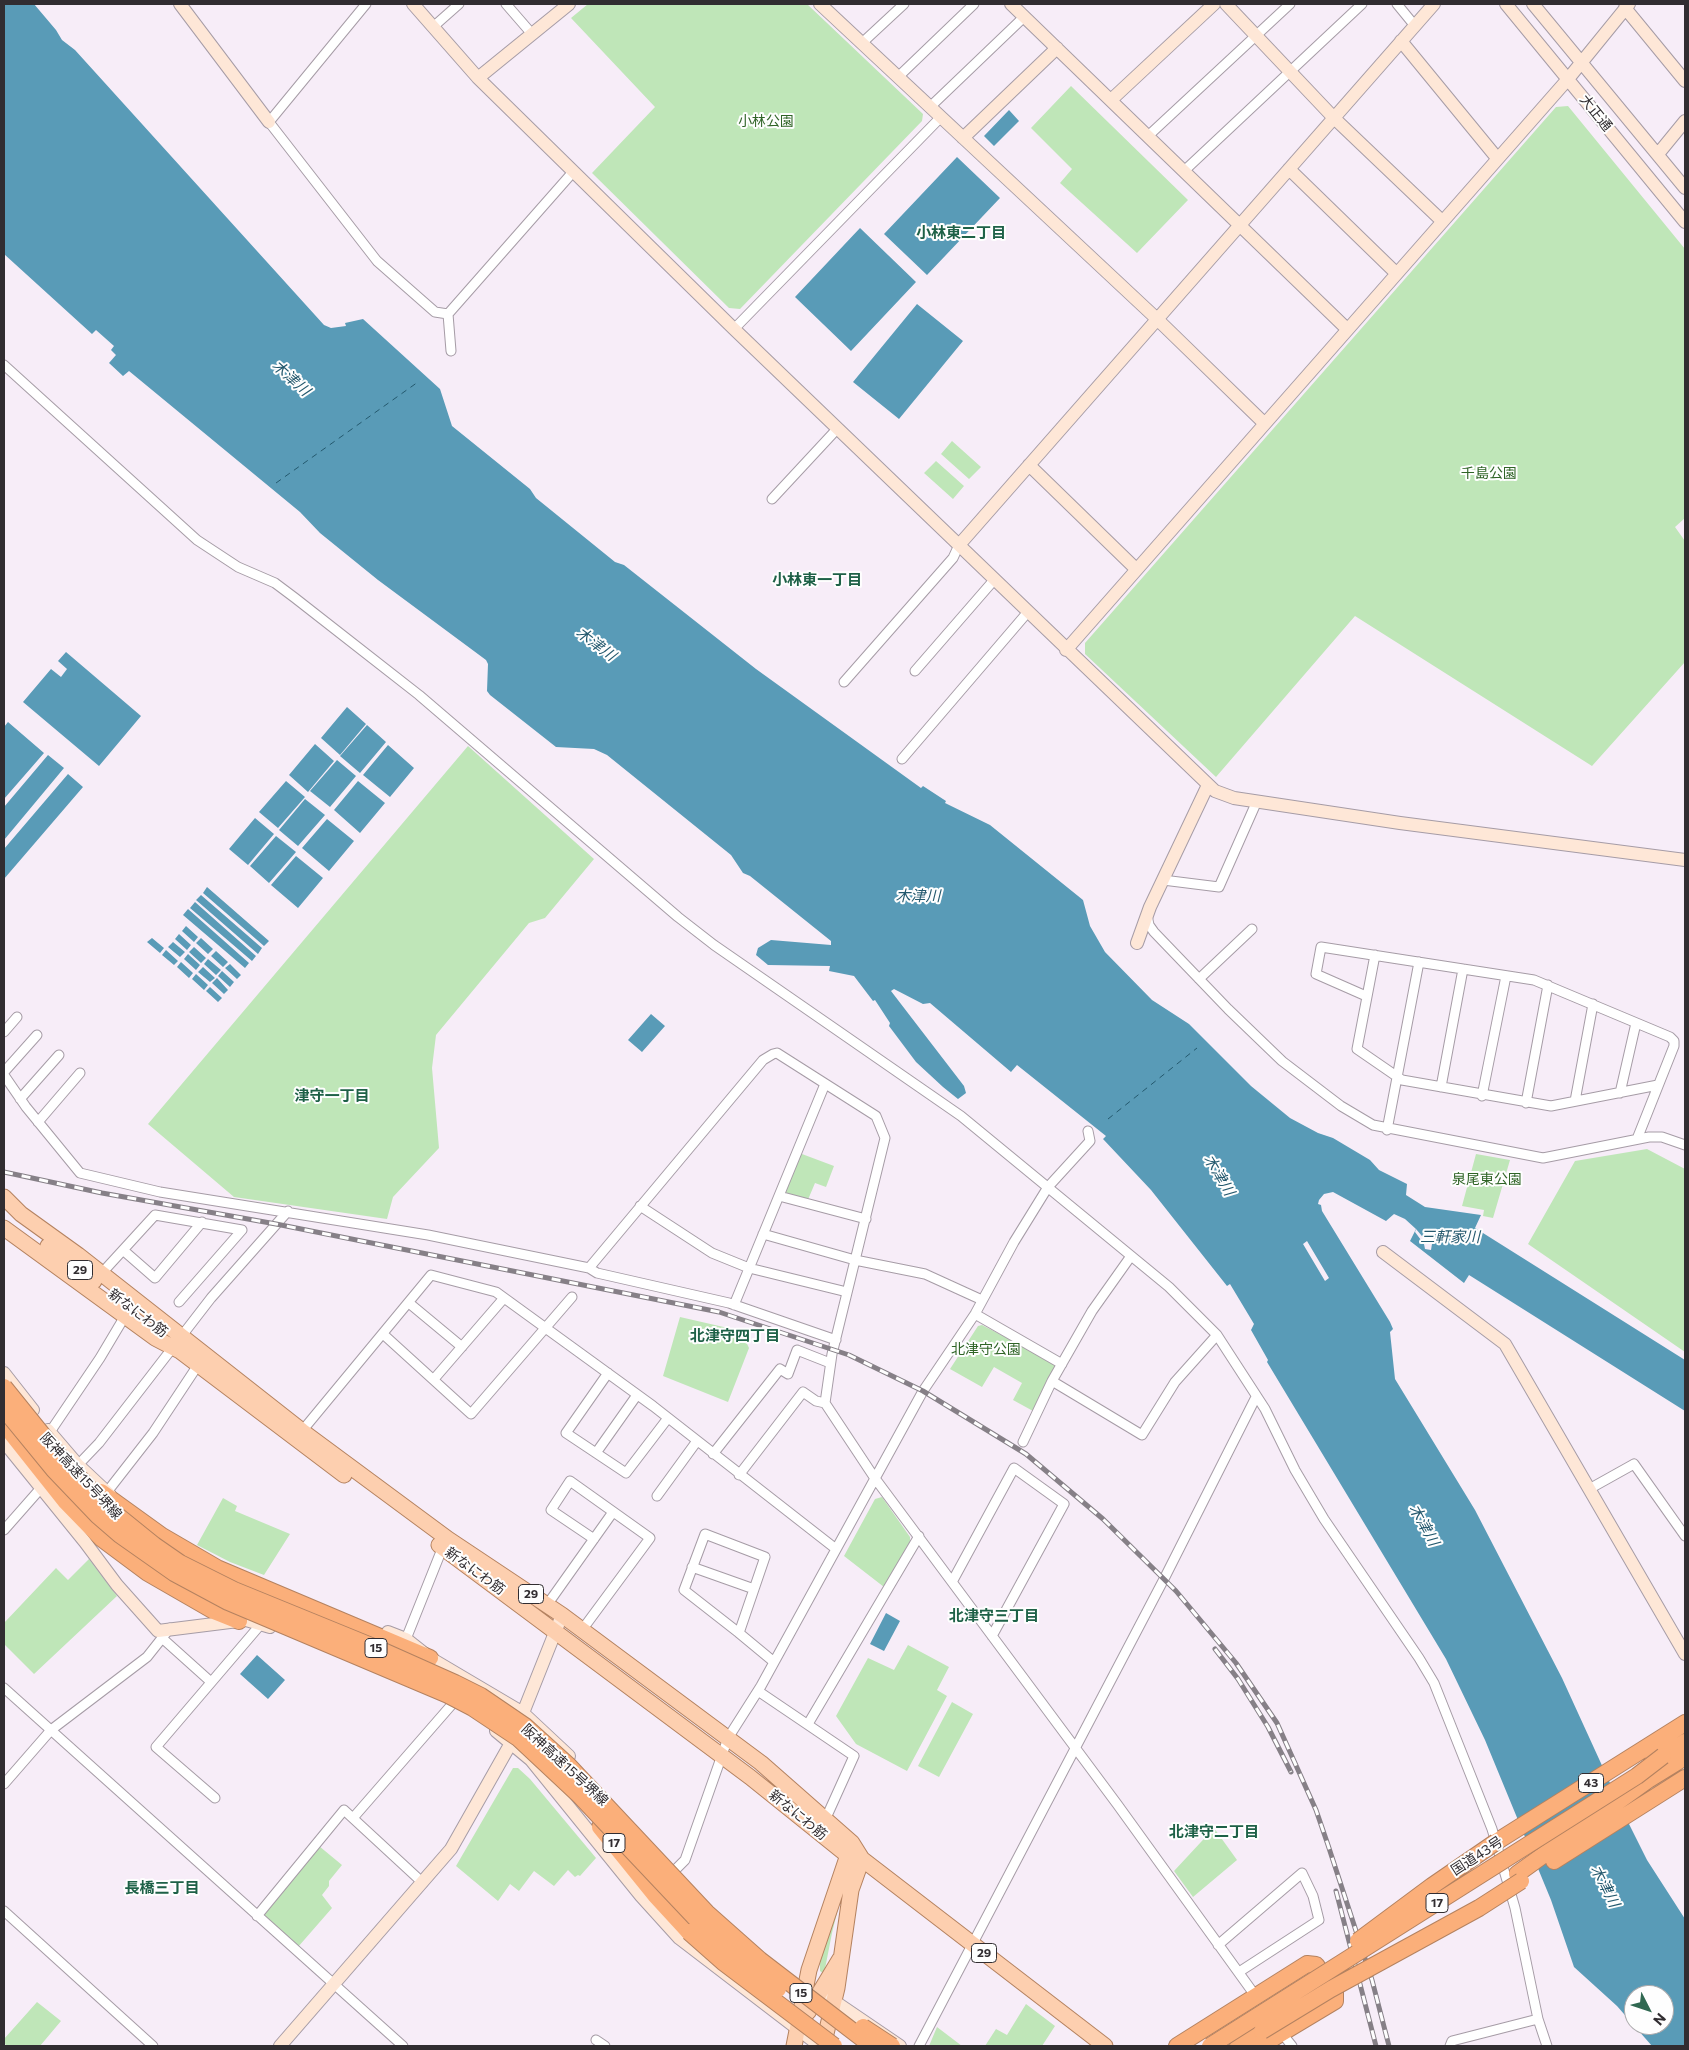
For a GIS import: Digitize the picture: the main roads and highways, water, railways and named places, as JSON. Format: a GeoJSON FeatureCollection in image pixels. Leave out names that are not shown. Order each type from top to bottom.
{"type":"FeatureCollection","features":[{"type":"Feature","properties":{"kind":"highway","name":"阪神高速15号堺線"},"geometry":{"type":"LineString","coordinates":[[4,1387],[62,1459],[121,1519],[180,1562],[234,1590],[448,1680],[481,1696],[525,1726],[575,1771],[707,1913],[760,1960],[872,2046]]}},
{"type":"Feature","properties":{"kind":"highway","name":"阪神高速15号堺線"},"geometry":{"type":"LineString","coordinates":[[4,1409],[54,1470],[98,1516],[120,1536],[174,1573],[228,1602],[448,1695],[495,1722],[538,1755],[699,1922],[754,1970],[854,2046]]}},
{"type":"Feature","properties":{"kind":"highway"},"geometry":{"type":"LineString","coordinates":[[4,1424],[84,1521],[117,1551],[148,1573],[214,1611],[239,1620]]}},
{"type":"Feature","properties":{"kind":"highway","name":"15"},"geometry":{"type":"LineString","coordinates":[[62,1459],[132,1516],[190,1553],[242,1580],[400,1641],[430,1658]]}},
{"type":"Feature","properties":{"kind":"highway","name":"国道43号"},"geometry":{"type":"LineString","coordinates":[[1199,2046],[1251,2014],[1368,1934],[1451,1872],[1685,1722]]}},
{"type":"Feature","properties":{"kind":"highway"},"geometry":{"type":"LineString","coordinates":[[1501,1850],[1543,1820],[1632,1764],[1685,1734]]}},
{"type":"Feature","properties":{"kind":"highway","name":"17"},"geometry":{"type":"LineString","coordinates":[[1210,2046],[1637,1776],[1685,1742]]}},
{"type":"Feature","properties":{"kind":"highway","name":"17"},"geometry":{"type":"LineString","coordinates":[[538,1755],[689,1932],[728,1966],[834,2046]]}},
{"type":"Feature","properties":{"kind":"highway"},"geometry":{"type":"LineString","coordinates":[[1368,1934],[1603,1788],[1663,1756]]}},
{"type":"Feature","properties":{"kind":"highway","name":"17"},"geometry":{"type":"LineString","coordinates":[[1229,2046],[1620,1796],[1685,1758]]}},
{"type":"Feature","properties":{"kind":"highway"},"geometry":{"type":"LineString","coordinates":[[1521,1881],[1578,1838],[1630,1805],[1685,1758]]}},
{"type":"Feature","properties":{"kind":"highway"},"geometry":{"type":"LineString","coordinates":[[1261,2039],[1331,1989],[1479,1908],[1685,1778]]}},
{"type":"Feature","properties":{"kind":"highway"},"geometry":{"type":"LineString","coordinates":[[1444,1927],[1648,1780]]}},
{"type":"Feature","properties":{"kind":"highway"},"geometry":{"type":"LineString","coordinates":[[760,1960],[892,2046]]}},
{"type":"Feature","properties":{"kind":"highway"},"geometry":{"type":"LineString","coordinates":[[1177,2046],[1307,1964],[1314,1964],[1319,1968],[1335,1992],[1335,2001],[1281,2033],[1238,2046]]}},
{"type":"Feature","properties":{"kind":"main road"},"geometry":{"type":"LineString","coordinates":[[4,1197],[22,1214],[101,1274],[179,1344]]}},
{"type":"Feature","properties":{"kind":"main road","name":"新なにわ筋"},"geometry":{"type":"LineString","coordinates":[[4,1212],[179,1344],[302,1431],[555,1630],[849,1849],[1105,2046]]}},
{"type":"Feature","properties":{"kind":"main road"},"geometry":{"type":"LineString","coordinates":[[4,1228],[125,1316],[179,1344]]}},
{"type":"Feature","properties":{"kind":"main road","name":"新なにわ筋"},"geometry":{"type":"LineString","coordinates":[[179,1344],[198,1365],[445,1543],[562,1615],[728,1738],[761,1763],[826,1818],[849,1849]]}},
{"type":"Feature","properties":{"kind":"main road"},"geometry":{"type":"LineString","coordinates":[[794,2046],[804,1990],[849,1849]]}},
{"type":"Feature","properties":{"kind":"main road"},"geometry":{"type":"LineString","coordinates":[[822,2046],[833,2006],[852,1890],[862,1860]]}},
{"type":"Feature","properties":{"kind":"main road"},"geometry":{"type":"LineString","coordinates":[[797,2028],[842,1956]]}},
{"type":"Feature","properties":{"kind":"water","name":"木津川"},"geometry":{"type":"Polygon","coordinates":[[[4,4],[34,4],[62,40],[75,50],[324,325],[331,328],[346,326],[345,323],[363,319],[440,389],[452,426],[530,489],[536,498],[615,562],[624,565],[756,669],[921,788],[923,786],[946,801],[945,803],[990,825],[1083,900],[1090,926],[1105,952],[1152,1000],[1189,1024],[1251,1086],[1290,1118],[1318,1133],[1333,1138],[1370,1160],[1379,1170],[1407,1184],[1406,1195],[1425,1207],[1481,1215],[1475,1228],[1685,1360],[1685,1411],[1469,1275],[1464,1283],[1410,1241],[1416,1229],[1405,1219],[1394,1214],[1386,1221],[1333,1192],[1324,1194],[1319,1200],[1318,1204],[1321,1205],[1322,1211],[1393,1329],[1390,1332],[1395,1379],[1475,1510],[1562,1678],[1647,1860],[1685,1919],[1685,2046],[1652,2046],[1642,2035],[1674,2035],[1674,1985],[1624,1985],[1624,2014],[1574,1967],[1551,1900],[1485,1740],[1446,1659],[1267,1362],[1268,1360],[1251,1330],[1254,1324],[1230,1284],[1227,1286],[1151,1190],[1103,1139],[1106,1136],[1017,1065],[1011,1072],[930,1003],[923,1004],[894,989],[891,991],[964,1086],[966,1093],[958,1099],[916,1062],[889,1026],[890,1023],[875,1000],[873,1001],[854,976],[829,971],[830,966],[768,965],[756,955],[758,948],[771,940],[831,945],[831,941],[750,876],[743,873],[731,855],[607,755],[594,749],[556,747],[490,695],[487,691],[488,664],[486,660],[378,580],[320,533],[300,512],[129,371],[123,376],[109,363],[116,355],[111,350],[114,346],[96,330],[92,334],[4,254],[4,4]],[[1307,1241],[1303,1244],[1325,1281],[1329,1278],[1307,1241]]]}},
{"type":"Feature","properties":{"kind":"water"},"geometry":{"type":"Polygon","coordinates":[[[1009,110],[1019,121],[994,146],[984,136],[1009,110]]]}},
{"type":"Feature","properties":{"kind":"water"},"geometry":{"type":"Polygon","coordinates":[[[957,157],[1000,198],[927,275],[884,234],[957,157]]]}},
{"type":"Feature","properties":{"kind":"water"},"geometry":{"type":"Polygon","coordinates":[[[860,228],[916,282],[851,351],[795,297],[860,228]]]}},
{"type":"Feature","properties":{"kind":"water"},"geometry":{"type":"Polygon","coordinates":[[[917,304],[963,341],[899,419],[853,382],[917,304]]]}},
{"type":"Feature","properties":{"kind":"water"},"geometry":{"type":"Polygon","coordinates":[[[66,652],[141,716],[99,766],[23,702],[51,669],[61,677],[67,669],[58,661],[66,652]]]}},
{"type":"Feature","properties":{"kind":"water"},"geometry":{"type":"Polygon","coordinates":[[[347,707],[366,724],[340,755],[321,738],[347,707]]]}},
{"type":"Feature","properties":{"kind":"water"},"geometry":{"type":"Polygon","coordinates":[[[8,722],[44,753],[4,799],[4,727],[8,722]]]}},
{"type":"Feature","properties":{"kind":"water"},"geometry":{"type":"Polygon","coordinates":[[[367,725],[386,742],[360,773],[340,756],[367,725]]]}},
{"type":"Feature","properties":{"kind":"water"},"geometry":{"type":"Polygon","coordinates":[[[315,744],[334,761],[308,792],[289,775],[315,744]]]}},
{"type":"Feature","properties":{"kind":"water"},"geometry":{"type":"Polygon","coordinates":[[[388,745],[414,768],[390,797],[363,775],[388,745]]]}},
{"type":"Feature","properties":{"kind":"water"},"geometry":{"type":"Polygon","coordinates":[[[48,755],[64,768],[4,840],[4,807],[48,755]]]}},
{"type":"Feature","properties":{"kind":"water"},"geometry":{"type":"Polygon","coordinates":[[[337,760],[356,776],[330,807],[310,791],[337,760]]]}},
{"type":"Feature","properties":{"kind":"water"},"geometry":{"type":"Polygon","coordinates":[[[68,774],[83,787],[4,879],[4,849],[68,774]]]}},
{"type":"Feature","properties":{"kind":"water"},"geometry":{"type":"Polygon","coordinates":[[[286,781],[305,797],[278,828],[259,812],[286,781]]]}},
{"type":"Feature","properties":{"kind":"water"},"geometry":{"type":"Polygon","coordinates":[[[358,781],[385,803],[360,833],[334,810],[358,781]]]}},
{"type":"Feature","properties":{"kind":"water"},"geometry":{"type":"Polygon","coordinates":[[[305,799],[325,815],[298,846],[279,830],[305,799]]]}},
{"type":"Feature","properties":{"kind":"water"},"geometry":{"type":"Polygon","coordinates":[[[255,818],[274,834],[248,865],[229,849],[255,818]]]}},
{"type":"Feature","properties":{"kind":"water"},"geometry":{"type":"Polygon","coordinates":[[[327,819],[354,841],[329,871],[302,848],[327,819]]]}},
{"type":"Feature","properties":{"kind":"water"},"geometry":{"type":"Polygon","coordinates":[[[276,836],[296,852],[269,883],[250,866],[276,836]]]}},
{"type":"Feature","properties":{"kind":"water"},"geometry":{"type":"Polygon","coordinates":[[[296,856],[323,878],[298,908],[271,885],[296,856]]]}},
{"type":"Feature","properties":{"kind":"water"},"geometry":{"type":"Polygon","coordinates":[[[207,887],[269,941],[264,946],[203,893],[207,887]]]}},
{"type":"Feature","properties":{"kind":"water"},"geometry":{"type":"Polygon","coordinates":[[[201,895],[262,948],[258,954],[196,900],[201,895]]]}},
{"type":"Feature","properties":{"kind":"water"},"geometry":{"type":"Polygon","coordinates":[[[195,902],[256,956],[252,961],[190,908],[195,902]]]}},
{"type":"Feature","properties":{"kind":"water"},"geometry":{"type":"Polygon","coordinates":[[[188,909],[249,963],[245,968],[183,915],[188,909]]]}},
{"type":"Feature","properties":{"kind":"water"},"geometry":{"type":"Polygon","coordinates":[[[186,926],[198,937],[194,942],[182,931],[186,926]]]}},
{"type":"Feature","properties":{"kind":"water"},"geometry":{"type":"Polygon","coordinates":[[[179,934],[191,945],[187,950],[175,939],[179,934]]]}},
{"type":"Feature","properties":{"kind":"water"},"geometry":{"type":"Polygon","coordinates":[[[152,938],[164,948],[160,953],[147,942],[152,938]]]}},
{"type":"Feature","properties":{"kind":"water"},"geometry":{"type":"Polygon","coordinates":[[[201,938],[213,949],[208,954],[196,943],[201,938]]]}},
{"type":"Feature","properties":{"kind":"water"},"geometry":{"type":"Polygon","coordinates":[[[173,942],[185,952],[180,957],[168,947],[173,942]]]}},
{"type":"Feature","properties":{"kind":"water"},"geometry":{"type":"Polygon","coordinates":[[[194,947],[206,958],[201,963],[189,952],[194,947]]]}},
{"type":"Feature","properties":{"kind":"water"},"geometry":{"type":"Polygon","coordinates":[[[166,950],[178,961],[174,965],[162,955],[166,950]]]}},
{"type":"Feature","properties":{"kind":"water"},"geometry":{"type":"Polygon","coordinates":[[[216,951],[228,962],[223,967],[211,956],[216,951]]]}},
{"type":"Feature","properties":{"kind":"water"},"geometry":{"type":"Polygon","coordinates":[[[188,954],[200,965],[196,970],[184,959],[188,954]]]}},
{"type":"Feature","properties":{"kind":"water"},"geometry":{"type":"Polygon","coordinates":[[[208,959],[221,970],[216,975],[204,964],[208,959]]]}},
{"type":"Feature","properties":{"kind":"water"},"geometry":{"type":"Polygon","coordinates":[[[181,962],[193,973],[189,978],[177,967],[181,962]]]}},
{"type":"Feature","properties":{"kind":"water"},"geometry":{"type":"Polygon","coordinates":[[[230,964],[241,975],[237,979],[225,968],[230,964]]]}},
{"type":"Feature","properties":{"kind":"water"},"geometry":{"type":"Polygon","coordinates":[[[203,967],[215,978],[210,982],[198,972],[203,967]]]}},
{"type":"Feature","properties":{"kind":"water"},"geometry":{"type":"Polygon","coordinates":[[[222,971],[234,982],[230,987],[218,976],[222,971]]]}},
{"type":"Feature","properties":{"kind":"water"},"geometry":{"type":"Polygon","coordinates":[[[196,974],[208,985],[204,990],[192,979],[196,974]]]}},
{"type":"Feature","properties":{"kind":"water"},"geometry":{"type":"Polygon","coordinates":[[[217,978],[228,990],[224,994],[212,983],[217,978]]]}},
{"type":"Feature","properties":{"kind":"water"},"geometry":{"type":"Polygon","coordinates":[[[210,987],[222,998],[218,1002],[206,991],[210,987]]]}},
{"type":"Feature","properties":{"kind":"water"},"geometry":{"type":"Polygon","coordinates":[[[651,1014],[665,1026],[642,1052],[628,1040],[651,1014]]]}},
{"type":"Feature","properties":{"kind":"water"},"geometry":{"type":"Polygon","coordinates":[[[886,1613],[900,1621],[884,1651],[870,1644],[886,1613]]]}},
{"type":"Feature","properties":{"kind":"water"},"geometry":{"type":"Polygon","coordinates":[[[257,1655],[285,1680],[268,1699],[240,1674],[257,1655]]]}},
{"type":"Feature","properties":{"kind":"railway"},"geometry":{"type":"LineString","coordinates":[[4,1172],[102,1193],[276,1224],[719,1312],[849,1355],[923,1391],[1026,1454],[1103,1519],[1176,1591],[1236,1663],[1277,1723],[1316,1810],[1372,1980],[1389,2046]]}},
{"type":"Feature","properties":{"kind":"railway"},"geometry":{"type":"LineString","coordinates":[[1215,1649],[1238,1679],[1268,1727],[1291,1772]]}},
{"type":"Feature","properties":{"kind":"railway"},"geometry":{"type":"LineString","coordinates":[[1336,1891],[1376,2046]]}},
{"type":"Feature","properties":{"kind":"district","name":"小林東二丁目"},"geometry":{"type":"Point","coordinates":[961,233]}},
{"type":"Feature","properties":{"kind":"district","name":"小林東一丁目"},"geometry":{"type":"Point","coordinates":[817,580]}},
{"type":"Feature","properties":{"kind":"district","name":"津守一丁目"},"geometry":{"type":"Point","coordinates":[332,1096]}},
{"type":"Feature","properties":{"kind":"district","name":"北津守四丁目"},"geometry":{"type":"Point","coordinates":[735,1336]}},
{"type":"Feature","properties":{"kind":"district","name":"北津守三丁目"},"geometry":{"type":"Point","coordinates":[994,1616]}},
{"type":"Feature","properties":{"kind":"district","name":"北津守二丁目"},"geometry":{"type":"Point","coordinates":[1214,1832]}},
{"type":"Feature","properties":{"kind":"district","name":"長橋三丁目"},"geometry":{"type":"Point","coordinates":[162,1888]}},
{"type":"Feature","properties":{"kind":"park label","name":"小林公園"},"geometry":{"type":"Point","coordinates":[766,121]}},
{"type":"Feature","properties":{"kind":"park label","name":"千島公園"},"geometry":{"type":"Point","coordinates":[1489,473]}},
{"type":"Feature","properties":{"kind":"park label","name":"泉尾東公園"},"geometry":{"type":"Point","coordinates":[1487,1179]}},
{"type":"Feature","properties":{"kind":"park label","name":"北津守公園"},"geometry":{"type":"Point","coordinates":[986,1349]}},
{"type":"Feature","properties":{"kind":"water label","name":"三軒家川"},"geometry":{"type":"Point","coordinates":[1450,1237]}}]}
